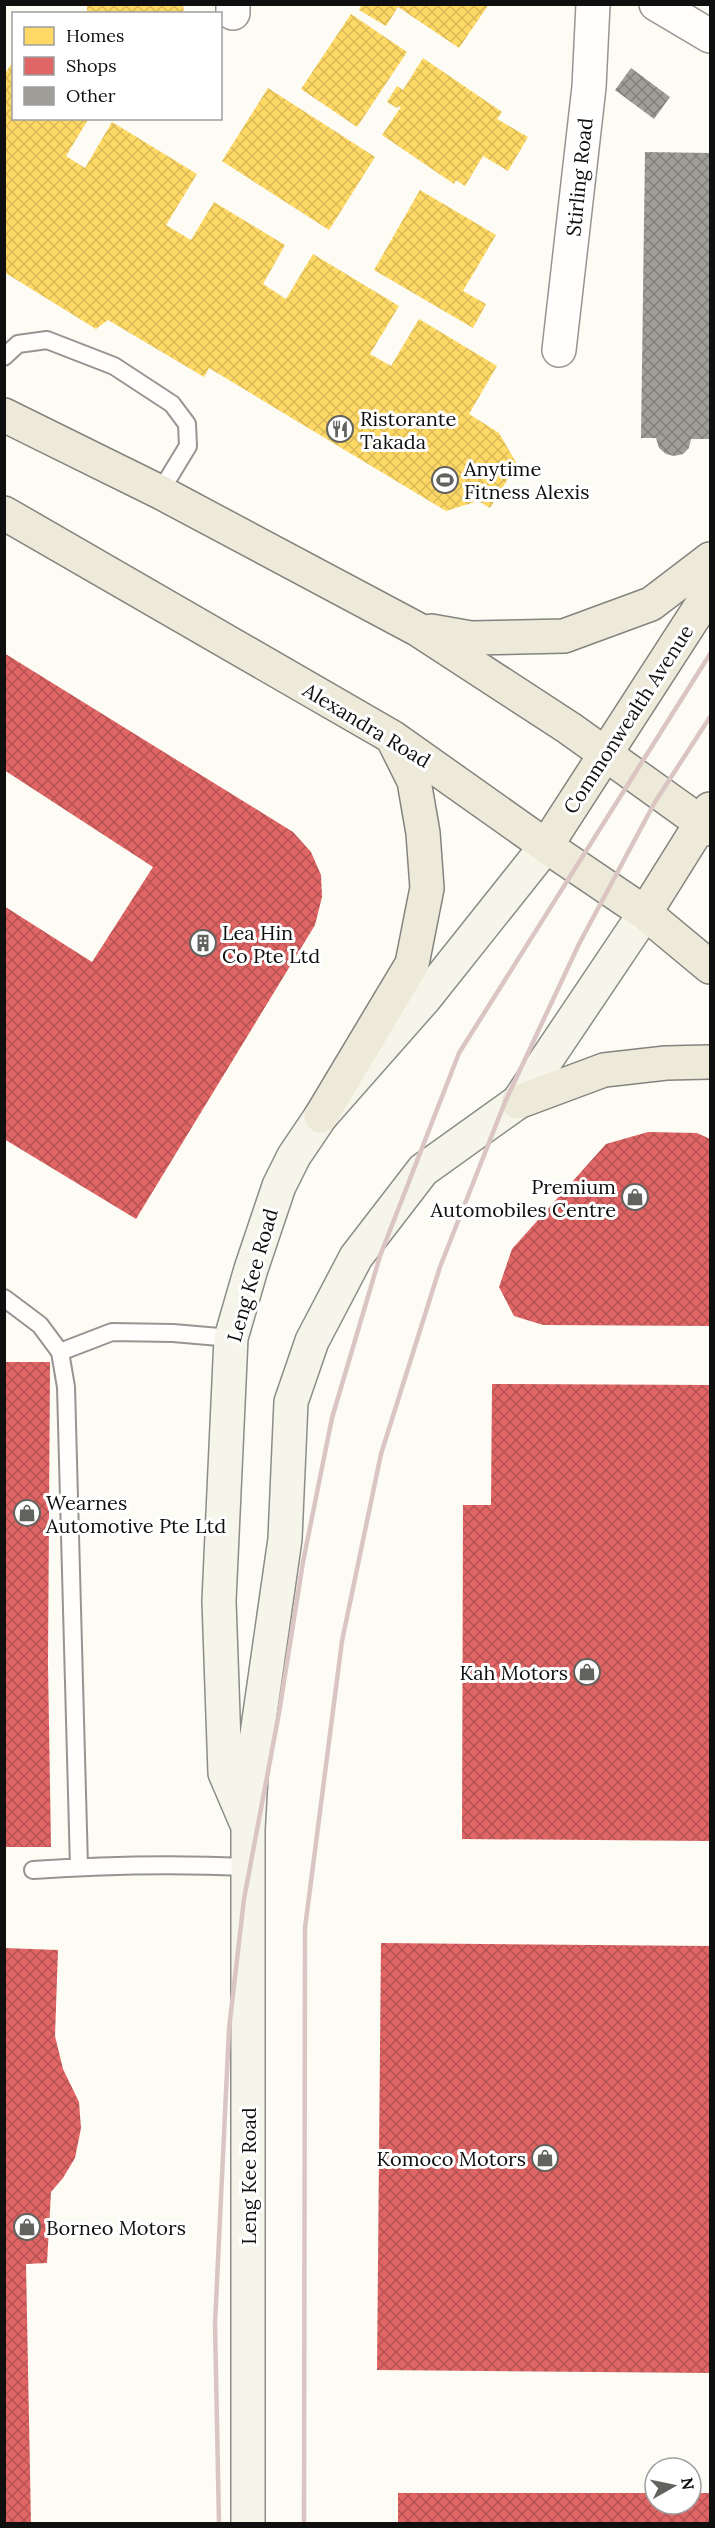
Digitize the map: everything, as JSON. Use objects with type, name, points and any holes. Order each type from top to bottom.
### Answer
[{"type":"main road","points":[[4,415],[160,492],[417,629],[708,820],[645,913]]},
{"type":"main road","name":"Alexandra Road","points":[[4,513],[392,737],[645,913],[711,967]]},
{"type":"main road","points":[[417,629],[471,638],[564,636],[651,604],[711,559]]},
{"type":"main road","name":"Commonwealth Avenue","points":[[546,846],[711,592]]},
{"type":"main road","points":[[321,1116],[412,964],[427,888],[423,833],[414,781],[392,737]]},
{"type":"main road","points":[[518,1102],[604,1070],[666,1062],[711,1062]]},
{"type":"street","name":"Stirling Road","points":[[560,350],[589,87],[593,4]]},
{"type":"street","points":[[656,4],[711,36]]},
{"type":"street","name":"Leng Kee Road","points":[[248,1828],[225,1773],[219,1601],[231,1338],[251,1269],[279,1186],[294,1156],[321,1116],[425,998],[546,846]]},
{"type":"street","name":"Leng Kee Road","points":[[248,2523],[248,1828],[251,1776],[285,1539],[291,1402],[312,1341],[356,1257],[423,1170],[518,1102],[645,913]]},
{"type":"lane","points":[[4,357],[18,344],[47,340],[114,366],[172,404],[187,424],[188,446],[160,492]]},
{"type":"lane","points":[[4,1298],[40,1325],[60,1352],[66,1387],[79,1867]]},
{"type":"lane","points":[[60,1352],[112,1332],[173,1333],[231,1338]]},
{"type":"lane","points":[[33,1870],[197,1865],[248,1867]]},
{"type":"building: Homes","points":[[87,4],[183,4],[184,12],[87,12]]},
{"type":"building: Homes","points":[[362,4],[489,4],[459,48],[398,7],[386,26],[359,10]]},
{"type":"building: Homes","points":[[351,14],[407,52],[357,127],[301,89]]},
{"type":"building: Homes","points":[[423,58],[502,112],[497,119],[528,137],[508,171],[483,156],[465,186],[456,180],[454,184],[382,135],[401,107],[397,108],[387,102],[397,86],[403,90]]},
{"type":"building: Homes","points":[[12,63],[12,120],[88,120],[66,156],[85,168],[112,122],[197,174],[166,225],[191,240],[214,202],[285,245],[263,284],[286,299],[313,254],[399,306],[370,354],[391,366],[419,319],[497,366],[469,414],[499,433],[517,464],[490,508],[478,501],[446,511],[209,368],[204,377],[108,320],[96,329],[4,272],[4,75]]},
{"type":"building: Homes","points":[[268,88],[375,157],[329,230],[222,161]]},
{"type":"building: Homes","points":[[420,190],[496,235],[463,291],[486,304],[473,328],[374,270]]},
{"type":"building: Shops","name":"Lea Hin Co Pte Ltd","points":[[4,653],[293,832],[311,852],[321,875],[322,897],[315,925],[136,1219],[4,1139],[4,906],[92,962],[153,867],[4,770]]},
{"type":"building: Shops","name":"Premium Automobiles Centre","points":[[648,1132],[697,1133],[710,1139],[710,1326],[543,1325],[514,1316],[499,1287],[512,1249],[606,1144]]},
{"type":"building: Shops","name":"Wearnes Automotive Pte Ltd","points":[[4,1362],[50,1362],[48,1664],[51,1847],[4,1847]]},
{"type":"building: Shops","name":"Kah Motors","points":[[492,1384],[710,1385],[710,1841],[462,1839],[463,1505],[491,1505]]},
{"type":"building: Shops","name":"Komoco Motors","points":[[381,1943],[710,1946],[710,2373],[377,2370]]},
{"type":"building: Shops","name":"Borneo Motors","points":[[4,1948],[58,1950],[55,2036],[63,2069],[79,2102],[81,2128],[75,2158],[51,2192],[47,2263],[26,2264],[31,2524],[4,2524]]},
{"type":"building: Shops","points":[[398,2493],[643,2493],[643,2516],[703,2516],[703,2493],[710,2493],[710,2524],[398,2524]]},
{"type":"building: Other","points":[[631,68],[670,97],[654,119],[615,90]]},
{"type":"building: Other","points":[[645,152],[710,153],[710,439],[691,439],[689,448],[683,454],[674,456],[666,454],[659,448],[656,438],[641,438]]},
{"type":"railway","points":[[219,2524],[215,2324],[229,2029],[244,1899],[279,1713],[303,1562],[332,1418],[380,1256],[459,1053],[710,654]]},
{"type":"railway","points":[[304,2524],[305,1928],[342,1641],[381,1454],[440,1267],[505,1102],[579,944],[655,802],[710,717]]},
{"type":"place","name":"Ristorante Takada","points":[[340,429]]},
{"type":"place","name":"Anytime Fitness Alexis","points":[[445,480]]},
{"type":"place","name":"Lea Hin Co Pte Ltd","points":[[203,943]]},
{"type":"place","name":"Premium Automobiles Centre","points":[[635,1197]]},
{"type":"place","name":"Wearnes Automotive Pte Ltd","points":[[27,1513]]},
{"type":"place","name":"Kah Motors","points":[[587,1672]]},
{"type":"place","name":"Komoco Motors","points":[[545,2158]]},
{"type":"place","name":"Borneo Motors","points":[[27,2227]]}]
